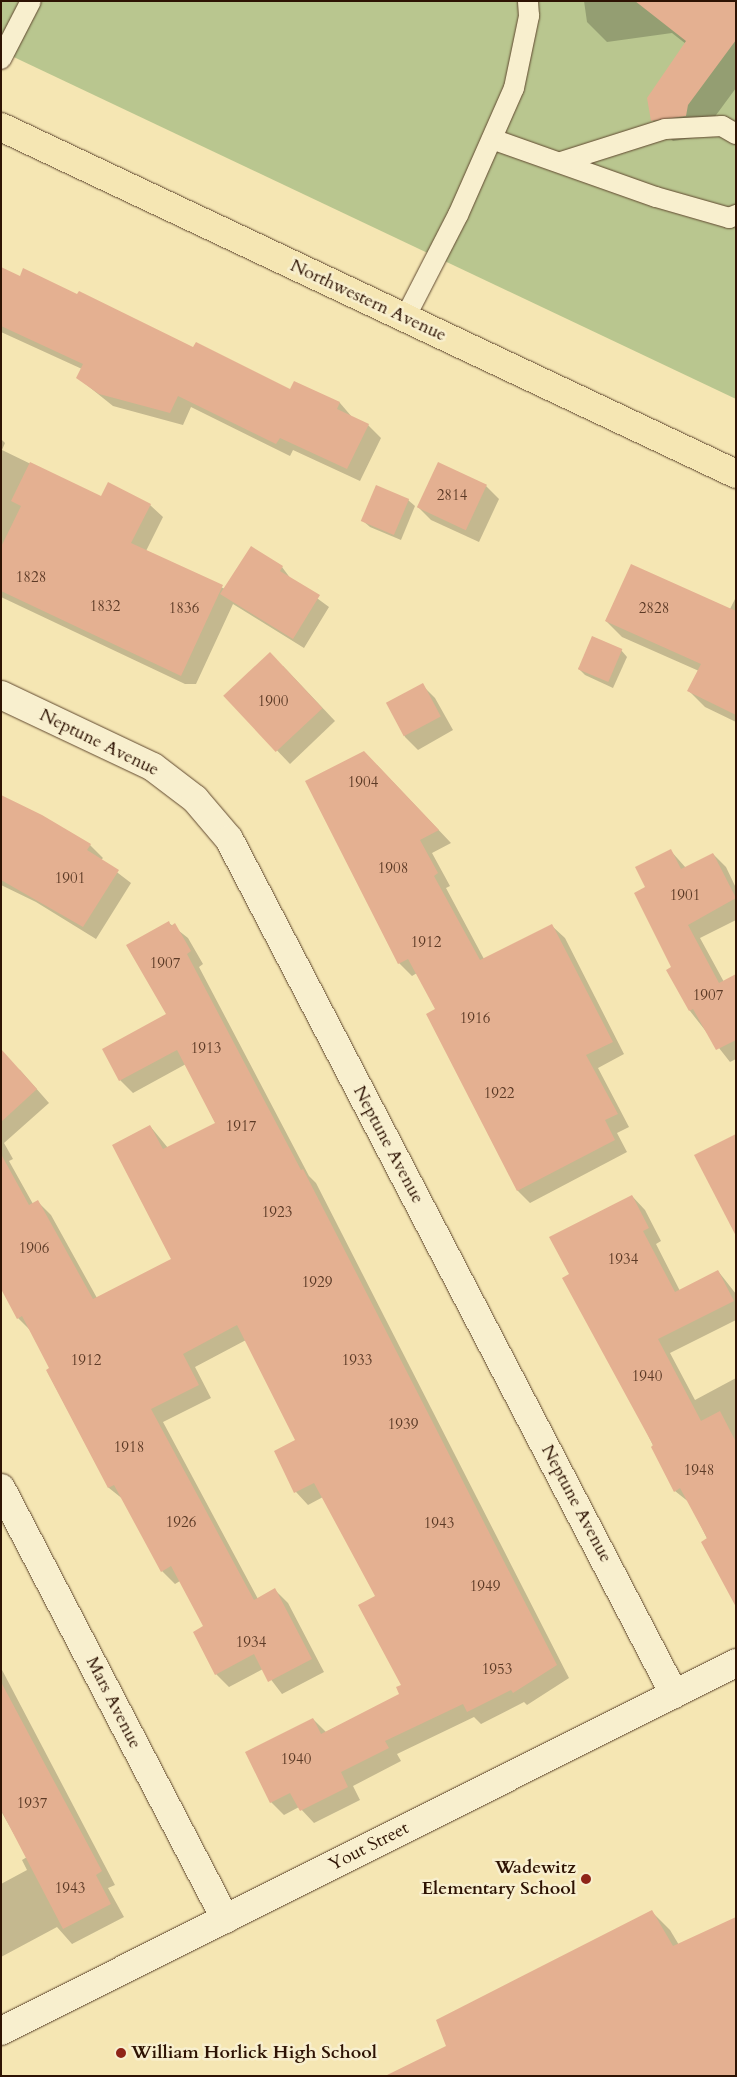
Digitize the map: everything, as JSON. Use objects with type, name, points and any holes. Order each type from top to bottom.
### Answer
[{"type":"main road","name":"Northwestern Avenue","points":[[1,127],[736,474]]},
{"type":"street","name":"Neptune Avenue","points":[[1,695],[153,767],[195,798],[229,839],[674,1694]]},
{"type":"street","name":"Mars Avenue","points":[[1,1488],[225,1919]]},
{"type":"street","name":"Yout Street","points":[[1,2032],[736,1663]]},
{"type":"lane","points":[[1,59],[31,1]]},
{"type":"lane","points":[[404,318],[458,215],[514,88],[529,16],[528,1]]},
{"type":"lane","points":[[561,162],[665,129],[722,126],[736,134]]},
{"type":"lane","points":[[492,139],[656,197],[729,218],[736,216]]},
{"type":"green space","points":[[1,1],[736,1],[736,399],[1,51]]},
{"type":"building","points":[[635,1],[736,1],[736,40],[688,105],[686,116],[651,121],[647,98],[686,41]]},
{"type":"building","points":[[1,267],[20,276],[23,268],[77,294],[79,291],[193,347],[196,342],[290,389],[294,381],[340,402],[337,409],[369,424],[347,469],[280,438],[276,444],[178,396],[170,413],[99,394],[76,378],[83,364],[1,326]]},
{"type":"building","points":[[30,462],[101,496],[108,482],[151,504],[131,543],[223,585],[181,676],[1,591],[1,547],[21,506],[11,501]]},
{"type":"building","points":[[438,462],[487,485],[466,530],[417,507]]},
{"type":"building","points":[[376,485],[409,499],[394,535],[361,521]]},
{"type":"building","points":[[251,546],[283,566],[280,571],[320,595],[293,639],[220,594]]},
{"type":"building","points":[[631,564],[736,611],[736,715],[687,691],[701,664],[605,621]]},
{"type":"building","points":[[592,636],[622,649],[608,682],[578,669]]},
{"type":"building","points":[[270,652],[323,708],[276,752],[223,696]]},
{"type":"building","points":[[423,683],[441,717],[404,736],[386,703]]},
{"type":"building","points":[[364,751],[439,830],[420,840],[438,873],[434,876],[480,960],[552,924],[613,1042],[586,1055],[618,1114],[605,1120],[615,1140],[517,1191],[426,1014],[435,1009],[408,959],[398,964],[305,781]]},
{"type":"building","points":[[1,795],[42,815],[91,844],[87,850],[119,870],[83,927],[1,880]]},
{"type":"building","points":[[671,849],[681,869],[713,853],[736,898],[688,925],[719,983],[736,974],[736,1040],[716,1050],[693,1009],[689,1011],[666,970],[671,967],[634,893],[645,887],[635,867]]},
{"type":"building","points":[[169,921],[171,926],[175,923],[191,951],[187,954],[301,1170],[303,1169],[557,1665],[513,1693],[511,1690],[467,1712],[463,1704],[385,1741],[389,1748],[341,1772],[348,1787],[300,1811],[290,1793],[270,1803],[245,1752],[313,1718],[321,1734],[399,1694],[396,1687],[401,1685],[358,1605],[375,1596],[314,1483],[294,1493],[274,1451],[295,1440],[237,1325],[183,1354],[199,1385],[151,1409],[254,1600],[275,1588],[312,1659],[268,1682],[254,1654],[215,1675],[193,1632],[203,1626],[171,1566],[161,1572],[114,1485],[108,1488],[46,1370],[49,1368],[22,1316],[17,1319],[1,1289],[1,1154],[29,1205],[38,1200],[93,1299],[171,1259],[112,1145],[150,1125],[163,1149],[215,1123],[177,1050],[119,1081],[102,1049],[166,1014],[126,945]]},
{"type":"building","points":[[1,1049],[37,1089],[1,1122]]},
{"type":"building","points":[[736,1134],[736,1236],[694,1155]]},
{"type":"building","points":[[632,1195],[649,1228],[643,1231],[675,1292],[718,1270],[734,1301],[658,1339],[701,1421],[720,1411],[736,1442],[736,1607],[701,1542],[707,1538],[680,1488],[674,1492],[651,1447],[653,1445],[562,1278],[569,1274],[549,1237]]},
{"type":"building","points":[[1,1682],[102,1871],[96,1875],[111,1904],[63,1929],[1,1810]]},
{"type":"building","points":[[652,1910],[673,1946],[736,1917],[736,2076],[385,2076],[446,2046],[436,2020]]},
{"type":"place","name":"Wadewitz Elementary School","points":[[586,1879]]},
{"type":"place","name":"William Horlick High School","points":[[121,2053]]}]
